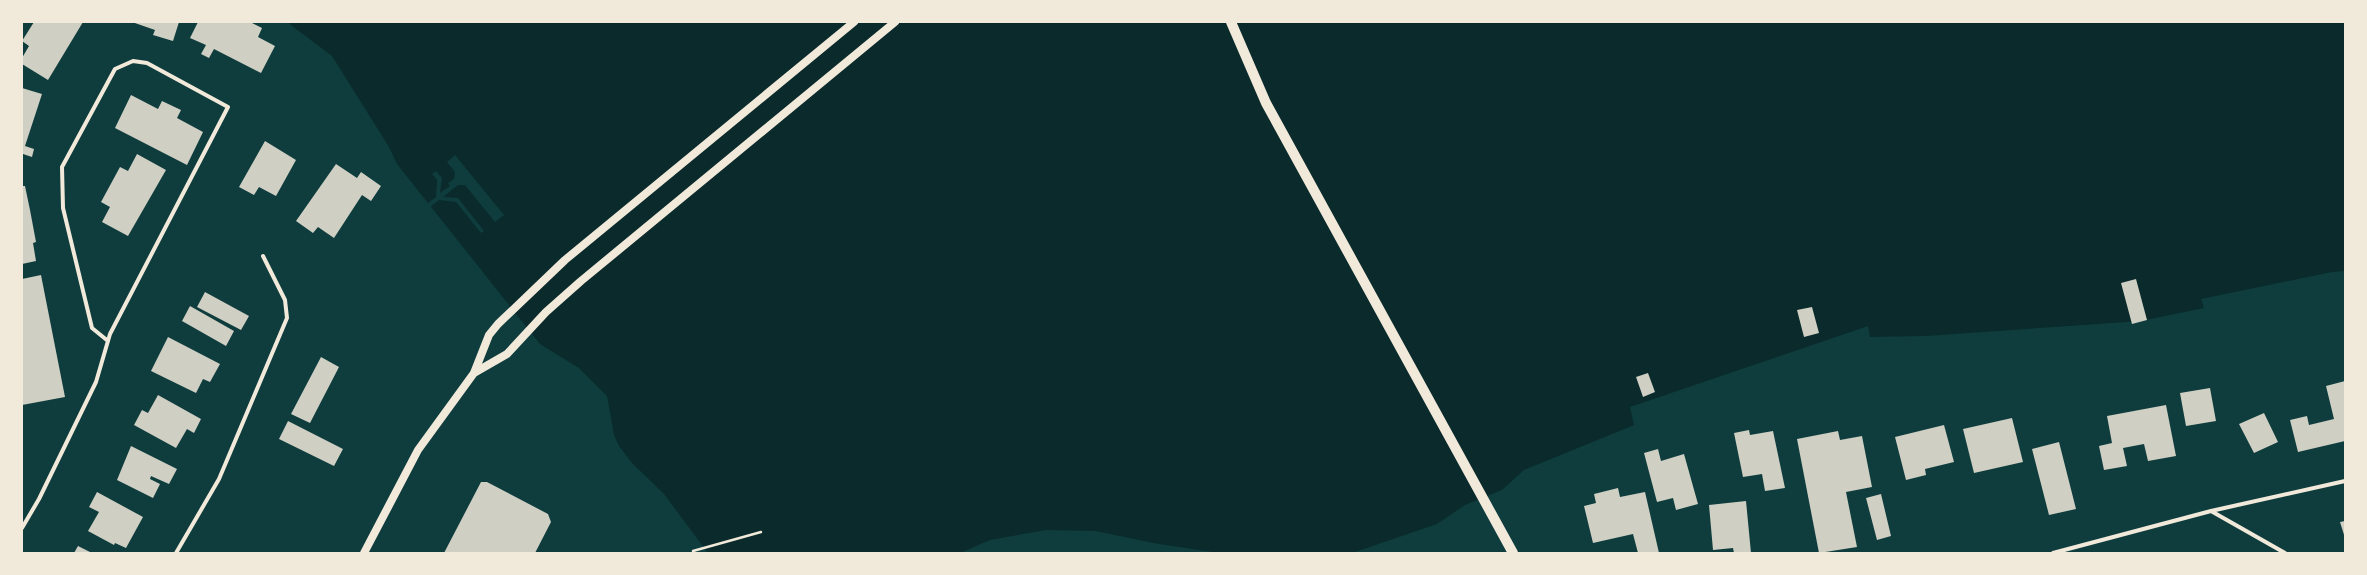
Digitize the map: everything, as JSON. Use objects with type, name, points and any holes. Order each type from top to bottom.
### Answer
[{"type":"main road","points":[[364,553],[418,450],[474,373],[489,335],[498,324],[571,254],[854,22]]},
{"type":"main road","points":[[474,373],[507,354],[546,312],[581,281],[895,22]]},
{"type":"main road","points":[[1232,22],[1266,103],[1513,553]]},
{"type":"street","points":[[22,528],[39,499],[96,382],[108,341],[228,107],[147,63],[132,61],[115,69],[62,167],[63,208],[92,328],[108,341]]},
{"type":"street","points":[[176,553],[219,479],[287,318],[285,300],[263,256]]},
{"type":"street","points":[[2053,553],[2211,511],[2345,481]]},
{"type":"street","points":[[2211,511],[2285,553]]},
{"type":"path","points":[[693,551],[761,532]]},
{"type":"water","points":[[287,22],[2345,22],[2345,271],[2332,272],[2201,299],[2204,308],[2141,321],[1926,336],[1870,337],[1868,326],[1630,407],[1634,425],[1524,470],[1502,490],[1465,505],[1437,524],[1352,553],[1219,553],[1153,543],[1096,531],[1046,530],[990,540],[960,553],[708,553],[664,494],[632,463],[619,446],[614,435],[607,396],[579,368],[540,344],[397,164],[389,147],[332,56]]},
{"type":"pier","points":[[455,155],[504,215],[495,222],[465,185],[458,185],[443,197],[458,198],[484,231],[481,233],[456,202],[439,200],[430,207],[427,204],[436,197],[437,180],[432,174],[436,171],[442,178],[440,193],[450,186],[448,183],[454,179],[455,172],[447,162]]},
{"type":"building","points":[[34,22],[83,22],[48,80],[22,64],[22,58],[29,46],[22,41]]},
{"type":"building","points":[[132,22],[179,22],[173,41],[153,35],[155,30]]},
{"type":"building","points":[[198,22],[250,22],[262,28],[258,37],[275,46],[261,73],[214,49],[209,58],[201,54],[206,45],[190,38]]},
{"type":"building","points":[[22,88],[42,94],[25,146],[34,149],[32,157],[23,154],[22,157]]},
{"type":"building","points":[[131,95],[158,109],[162,101],[181,110],[177,118],[203,132],[187,165],[115,128]]},
{"type":"building","points":[[265,141],[296,160],[276,196],[259,187],[254,195],[239,187]]},
{"type":"building","points":[[137,154],[166,170],[128,236],[102,222],[110,207],[101,202],[120,167],[128,171]]},
{"type":"building","points":[[336,164],[357,178],[361,172],[381,186],[371,201],[362,195],[334,238],[318,227],[313,233],[296,221]]},
{"type":"building","points":[[22,186],[25,186],[36,242],[33,243],[36,261],[22,264]]},
{"type":"building","points":[[41,275],[65,397],[22,405],[22,279]]},
{"type":"building","points":[[2136,279],[2147,320],[2132,324],[2121,283]]},
{"type":"building","points":[[205,292],[249,316],[241,330],[197,307]]},
{"type":"building","points":[[190,306],[234,331],[226,346],[182,321]]},
{"type":"building","points":[[1812,307],[1819,333],[1804,337],[1797,310]]},
{"type":"building","points":[[168,337],[220,364],[210,382],[203,379],[196,393],[151,371]]},
{"type":"building","points":[[321,357],[339,367],[310,423],[291,414]]},
{"type":"building","points":[[1648,373],[1655,392],[1643,397],[1636,377]]},
{"type":"building","points":[[2345,381],[2345,441],[2298,452],[2290,420],[2307,416],[2309,425],[2334,419],[2326,386]]},
{"type":"building","points":[[2210,388],[2216,421],[2186,426],[2180,393]]},
{"type":"building","points":[[158,395],[201,419],[194,433],[187,429],[176,448],[134,425],[142,410],[148,413]]},
{"type":"building","points":[[2166,405],[2176,456],[2148,461],[2144,444],[2123,448],[2127,466],[2104,470],[2099,446],[2112,443],[2107,416]]},
{"type":"building","points":[[2264,413],[2278,442],[2254,453],[2239,424]]},
{"type":"building","points":[[2012,418],[2023,462],[1974,473],[1963,429]]},
{"type":"building","points":[[288,421],[343,449],[334,466],[279,439]]},
{"type":"building","points":[[1944,425],[1954,462],[1925,469],[1926,475],[1906,480],[1895,437]]},
{"type":"building","points":[[1749,430],[1750,435],[1773,431],[1785,488],[1765,491],[1762,474],[1743,477],[1734,433]]},
{"type":"building","points":[[1838,431],[1840,440],[1862,436],[1872,487],[1846,492],[1857,547],[1819,553],[1797,439]]},
{"type":"building","points":[[2059,442],[2076,509],[2049,515],[2032,449]]},
{"type":"building","points":[[131,446],[177,469],[169,484],[151,476],[150,479],[160,484],[153,498],[117,480]]},
{"type":"building","points":[[1658,449],[1661,461],[1684,454],[1698,504],[1676,510],[1673,498],[1657,502],[1644,453]]},
{"type":"building","points":[[481,482],[487,482],[548,514],[551,522],[535,553],[444,553]]},
{"type":"building","points":[[1618,488],[1620,497],[1645,492],[1659,553],[1638,553],[1633,534],[1593,543],[1584,506],[1596,503],[1594,494]]},
{"type":"building","points":[[97,492],[143,517],[126,548],[115,543],[114,545],[88,531],[99,512],[89,507]]},
{"type":"building","points":[[1881,494],[1891,536],[1877,540],[1866,498]]},
{"type":"building","points":[[1746,501],[1751,553],[1734,553],[1733,548],[1713,550],[1709,505]]},
{"type":"building","points":[[2345,521],[2345,538],[2340,522]]},
{"type":"building","points":[[78,546],[92,553],[74,553]]}]
